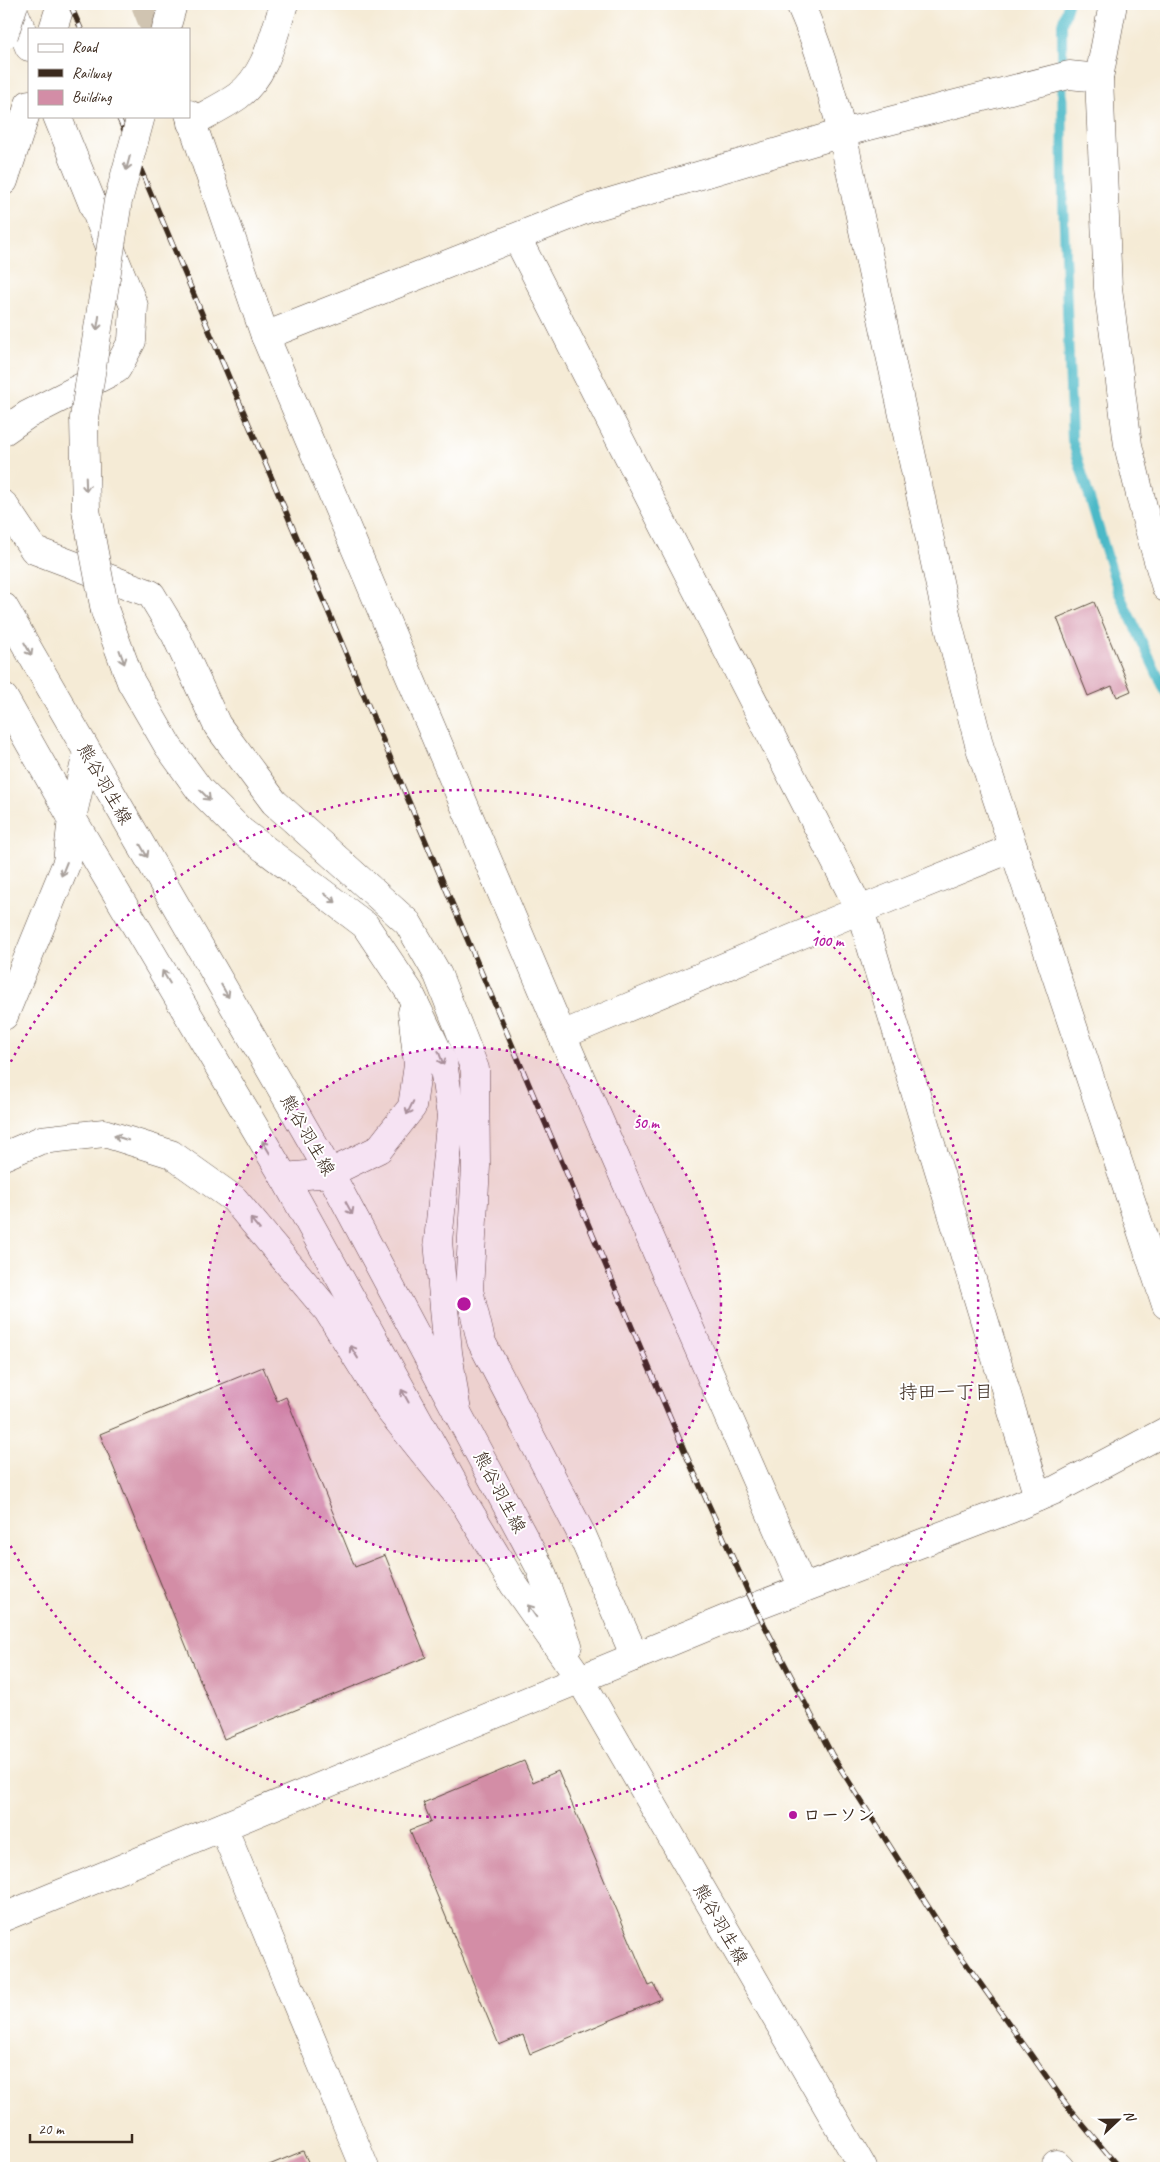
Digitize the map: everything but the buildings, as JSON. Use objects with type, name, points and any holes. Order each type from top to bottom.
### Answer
[{"type":"main road","points":[[4,34],[12,4]]},
{"type":"main road","points":[[12,4],[28,44]]},
{"type":"main road","points":[[53,28],[61,4]]},
{"type":"main road","points":[[166,28],[173,4]]},
{"type":"main road","points":[[284,4],[263,68],[252,83],[238,96],[190,119],[265,336],[562,1035],[803,1588]]},
{"type":"main road","points":[[800,4],[816,41],[829,79],[948,623],[980,748],[1166,1305]]},
{"type":"main road","points":[[1113,4],[1100,78],[1108,288],[1128,445],[1146,519],[1166,588]]},
{"type":"main road","points":[[265,336],[587,209],[842,133],[1069,75],[1100,78]]},
{"type":"main road","points":[[4,181],[28,107]]},
{"type":"main road","points":[[4,430],[27,415],[117,369],[132,341],[134,306],[58,118]]},
{"type":"main road","points":[[139,118],[118,201],[84,418],[86,510],[105,611],[131,682],[168,746],[199,789],[241,831],[365,925],[409,991],[443,1062],[451,1116],[438,1241],[448,1352],[457,1412]]},
{"type":"main road","points":[[517,238],[860,910],[1038,1497]]},
{"type":"main road","points":[[4,505],[34,550],[150,594],[175,634],[216,725],[274,802],[408,923],[438,975],[475,1069],[476,1166],[469,1290],[481,1341],[583,1536],[635,1657]]},
{"type":"main road","name":"熊谷羽生線","points":[[4,607],[330,1172],[540,1568],[580,1679]]},
{"type":"main road","name":"熊谷羽生線","points":[[4,698],[72,818],[284,1177],[465,1504],[514,1585],[580,1679],[862,2168]]},
{"type":"main road","points":[[4,1016],[67,862],[72,818],[87,753]]},
{"type":"main road","points":[[562,1035],[1013,848]]},
{"type":"main road","points":[[284,1177],[330,1172],[379,1149],[412,1107],[418,1065],[409,991]]},
{"type":"main road","points":[[4,1156],[41,1140],[104,1133],[172,1154],[234,1198],[328,1311],[390,1411],[465,1504]]},
{"type":"main road","points":[[4,1917],[803,1588],[1038,1497],[1166,1432]]},
{"type":"main road","points":[[223,1826],[365,2168]]},
{"type":"waterway","points":[[1068,4],[1062,24],[1063,201],[1072,440],[1118,591],[1166,693]]},
{"type":"tunnel","points":[[145,4],[155,28]]},
{"type":"railway","points":[[70,4],[81,28]]},
{"type":"railway","points":[[119,118],[687,1457],[755,1607],[832,1755],[948,1938],[1068,2107],[1119,2168]]},
{"type":"place","name":"ローソン","points":[[793,1815]]},
{"type":"district","name":"持田一丁目","points":[[946,1391]]}]
